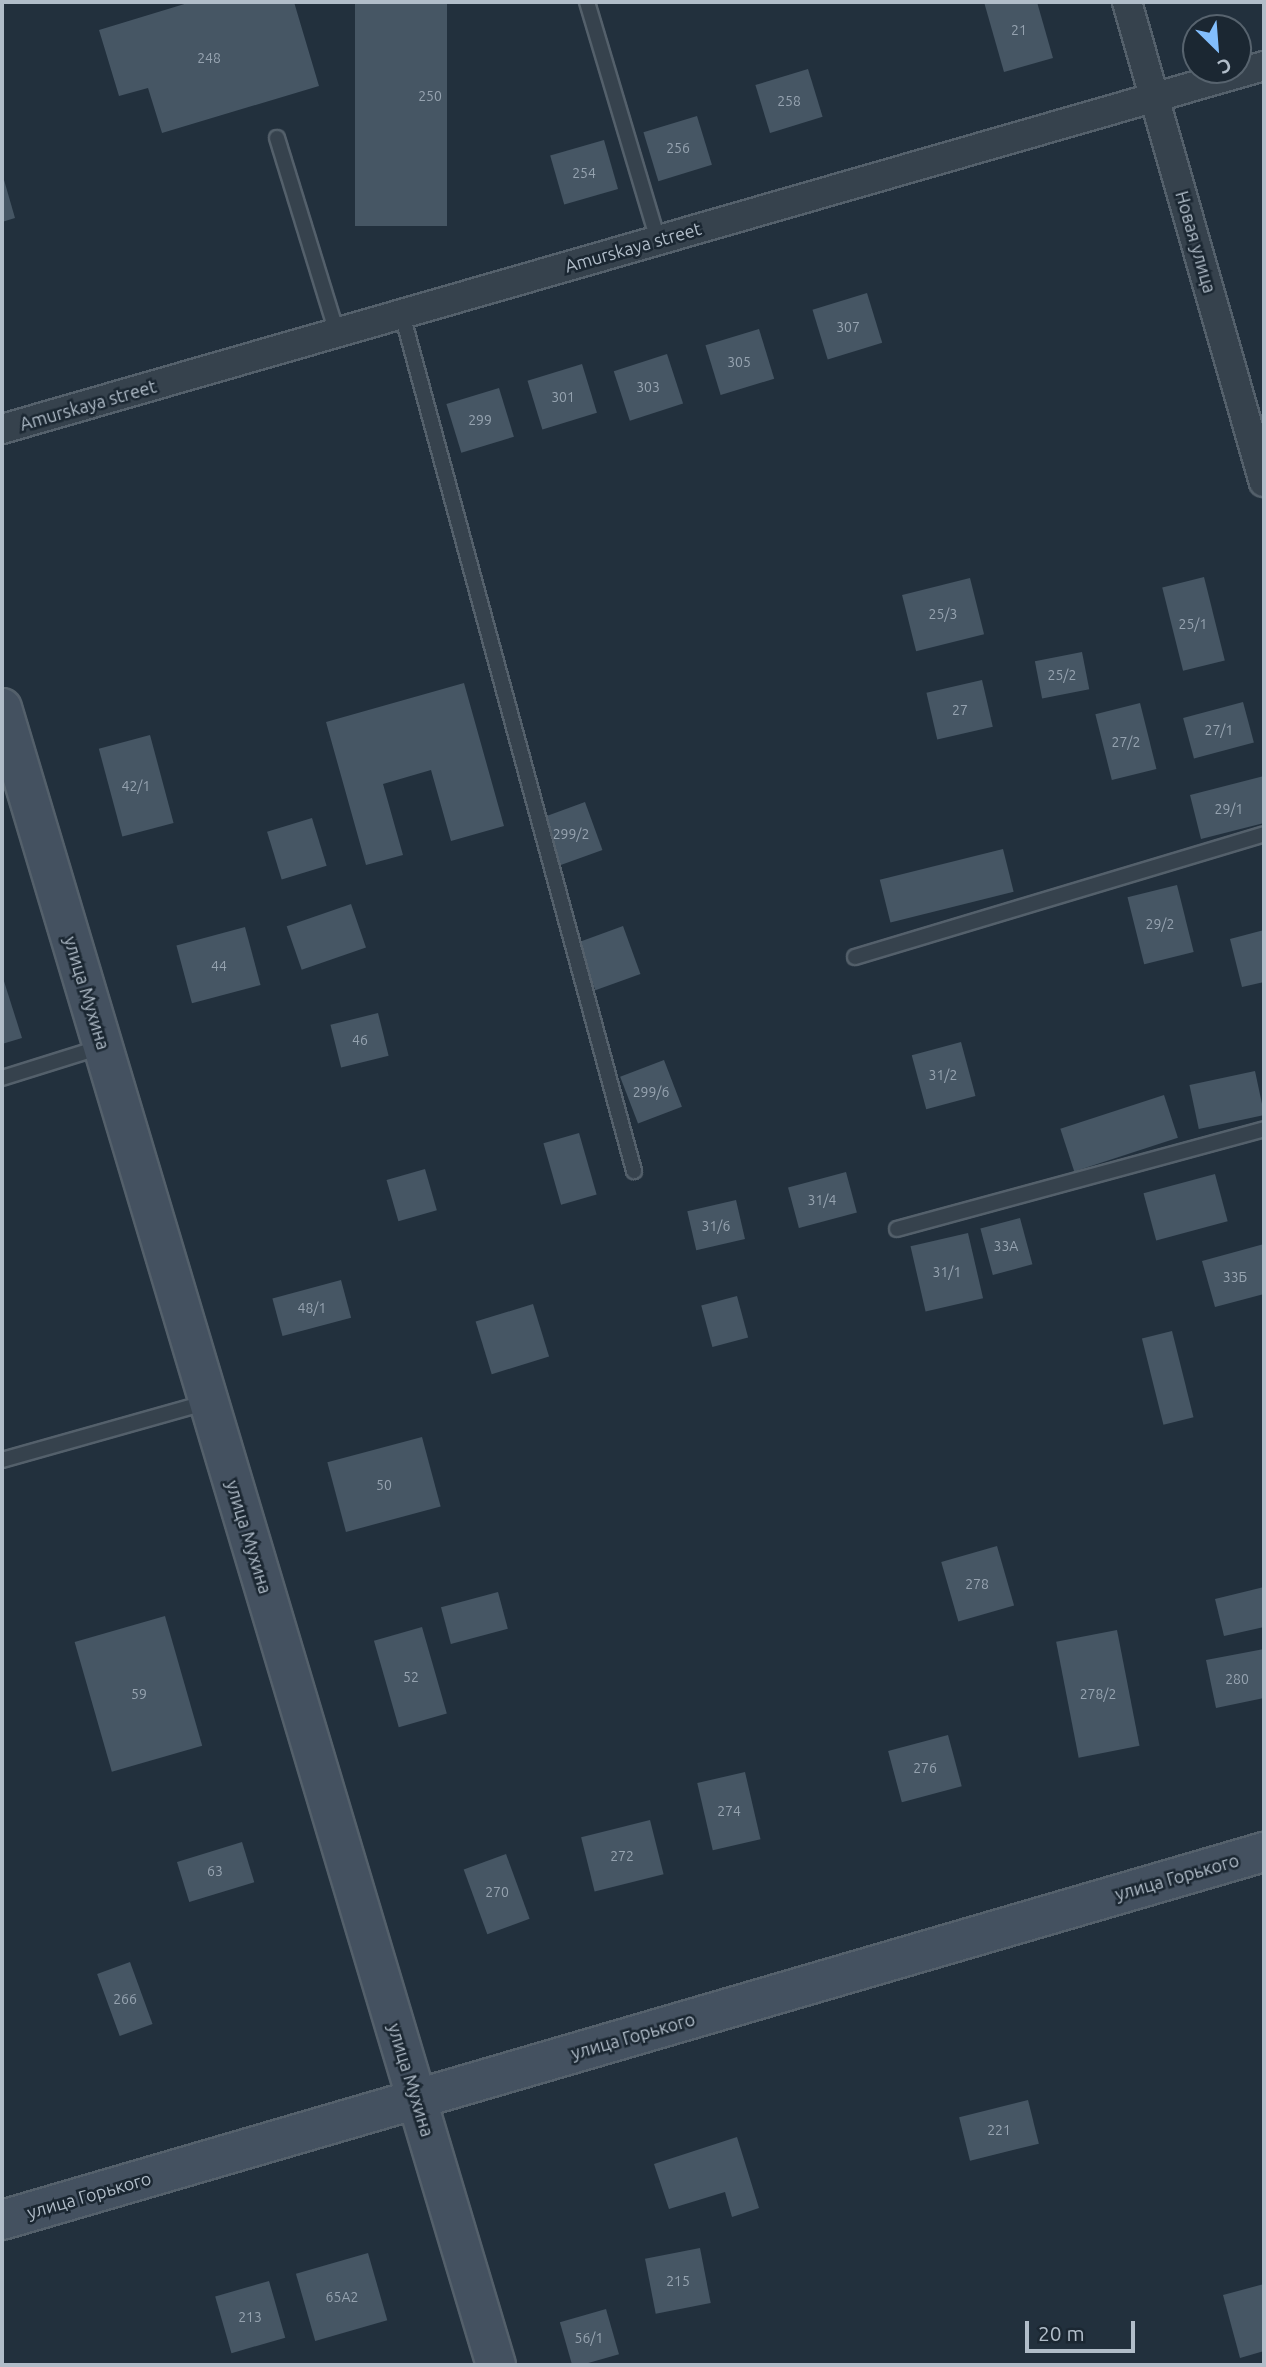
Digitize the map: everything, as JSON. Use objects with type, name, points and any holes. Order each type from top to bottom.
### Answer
[{"type":"main road","name":"улица Мухина","points":[[2,708],[496,2365]]},
{"type":"main road","name":"улица Горького","points":[[2,2220],[1264,1852]]},
{"type":"street","name":"Новая улица","points":[[1127,2],[1264,482]]},
{"type":"street","name":"Amurskaya street","points":[[2,429],[1264,66]]},
{"type":"lane","points":[[587,2],[658,240]]},
{"type":"lane","points":[[277,138],[337,333]]},
{"type":"lane","points":[[402,314],[634,1171]]},
{"type":"lane","points":[[855,957],[1264,834]]},
{"type":"lane","points":[[2,1078],[103,1046]]},
{"type":"lane","points":[[897,1229],[1264,1129]]},
{"type":"lane","points":[[2,1460],[209,1402]]},
{"type":"building","points":[[191,2],[294,2],[319,86],[162,133],[148,88],[119,96],[99,30]]},
{"type":"building","points":[[355,2],[447,2],[447,226],[355,226]]},
{"type":"building","points":[[984,2],[1037,2],[1053,58],[1004,72]]},
{"type":"building","points":[[808,69],[823,117],[770,133],[755,85]]},
{"type":"building","points":[[697,116],[712,165],[658,181],[643,132]]},
{"type":"building","points":[[604,140],[618,189],[564,204],[550,155]]},
{"type":"building","points":[[2,173],[15,218],[2,222]]},
{"type":"building","points":[[867,293],[882,343],[828,359],[812,310]]},
{"type":"building","points":[[759,329],[774,379],[721,395],[705,345]]},
{"type":"building","points":[[667,354],[683,403],[630,421],[614,371]]},
{"type":"building","points":[[582,364],[597,413],[542,429],[527,381]]},
{"type":"building","points":[[499,388],[514,437],[461,453],[446,404]]},
{"type":"building","points":[[1204,577],[1225,660],[1183,671],[1162,587]]},
{"type":"building","points":[[970,578],[984,634],[916,651],[902,595]]},
{"type":"building","points":[[1082,652],[1089,689],[1042,698],[1035,661]]},
{"type":"building","points":[[982,680],[993,727],[937,740],[926,693]]},
{"type":"building","points":[[464,683],[504,826],[451,841],[431,770],[383,784],[403,855],[366,865],[326,722]]},
{"type":"building","points":[[1243,702],[1254,743],[1194,759],[1183,718]]},
{"type":"building","points":[[1140,703],[1156,769],[1112,780],[1095,714]]},
{"type":"building","points":[[150,735],[174,823],[122,837],[99,749]]},
{"type":"building","points":[[1264,776],[1264,823],[1201,839],[1190,795]]},
{"type":"building","points":[[585,802],[602,850],[557,866],[540,818]]},
{"type":"building","points":[[312,818],[327,866],[282,880],[267,832]]},
{"type":"building","points":[[1003,849],[1014,892],[890,922],[880,880]]},
{"type":"building","points":[[1177,885],[1194,952],[1144,964],[1128,897]]},
{"type":"building","points":[[351,904],[366,947],[302,970],[287,926]]},
{"type":"building","points":[[623,926],[640,974],[595,990],[578,942]]},
{"type":"building","points":[[245,927],[261,985],[192,1003],[176,945]]},
{"type":"building","points":[[1264,930],[1264,982],[1242,987],[1230,939]]},
{"type":"building","points":[[2,975],[22,1038],[2,1044]]},
{"type":"building","points":[[378,1013],[389,1056],[341,1068],[330,1025]]},
{"type":"building","points":[[961,1042],[975,1096],[926,1109],[912,1055]]},
{"type":"building","points":[[664,1060],[682,1107],[638,1124],[620,1077]]},
{"type":"building","points":[[1255,1071],[1264,1115],[1199,1129],[1189,1085]]},
{"type":"building","points":[[1164,1095],[1178,1138],[1074,1171],[1060,1129]]},
{"type":"building","points":[[579,1133],[597,1195],[561,1205],[543,1143]]},
{"type":"building","points":[[425,1169],[437,1210],[398,1221],[387,1180]]},
{"type":"building","points":[[846,1172],[857,1213],[799,1228],[788,1188]]},
{"type":"building","points":[[1215,1174],[1228,1221],[1156,1240],[1144,1193]]},
{"type":"building","points":[[736,1200],[745,1239],[696,1250],[687,1211]]},
{"type":"building","points":[[1020,1218],[1032,1264],[993,1275],[980,1229]]},
{"type":"building","points":[[968,1233],[983,1298],[926,1312],[911,1246]]},
{"type":"building","points":[[1264,1244],[1264,1294],[1215,1307],[1202,1261]]},
{"type":"building","points":[[341,1280],[351,1318],[283,1336],[272,1298]]},
{"type":"building","points":[[737,1296],[748,1338],[712,1347],[701,1306]]},
{"type":"building","points":[[533,1304],[549,1357],[492,1374],[476,1322]]},
{"type":"building","points":[[1172,1331],[1194,1417],[1163,1425],[1142,1338]]},
{"type":"building","points":[[422,1437],[441,1507],[346,1532],[327,1462]]},
{"type":"building","points":[[997,1546],[1014,1606],[958,1622],[941,1562]]},
{"type":"building","points":[[1264,1587],[1264,1627],[1224,1636],[1215,1599]]},
{"type":"building","points":[[498,1592],[508,1629],[451,1644],[441,1607]]},
{"type":"building","points":[[165,1616],[202,1746],[112,1772],[75,1642]]},
{"type":"building","points":[[422,1627],[447,1714],[399,1727],[374,1641]]},
{"type":"building","points":[[1117,1630],[1140,1746],[1079,1758],[1056,1642]]},
{"type":"building","points":[[1264,1649],[1264,1698],[1216,1708],[1206,1660]]},
{"type":"building","points":[[948,1735],[962,1786],[902,1802],[888,1751]]},
{"type":"building","points":[[745,1772],[761,1839],[713,1850],[697,1783]]},
{"type":"building","points":[[650,1820],[664,1874],[595,1892],[581,1837]]},
{"type":"building","points":[[242,1842],[254,1882],[189,1902],[177,1862]]},
{"type":"building","points":[[506,1854],[530,1919],[487,1934],[464,1869]]},
{"type":"building","points":[[130,1962],[153,2024],[120,2036],[97,1974]]},
{"type":"building","points":[[1028,2100],[1039,2144],[970,2161],[959,2117]]},
{"type":"building","points":[[737,2137],[759,2208],[732,2217],[725,2192],[669,2209],[654,2164]]},
{"type":"building","points":[[700,2248],[711,2303],[656,2314],[645,2259]]},
{"type":"building","points":[[368,2253],[387,2320],[315,2341],[296,2274]]},
{"type":"building","points":[[269,2281],[285,2338],[231,2353],[215,2296]]},
{"type":"building","points":[[1264,2284],[1264,2351],[1240,2358],[1223,2295]]},
{"type":"building","points":[[606,2309],[619,2354],[572,2365],[560,2322]]}]
